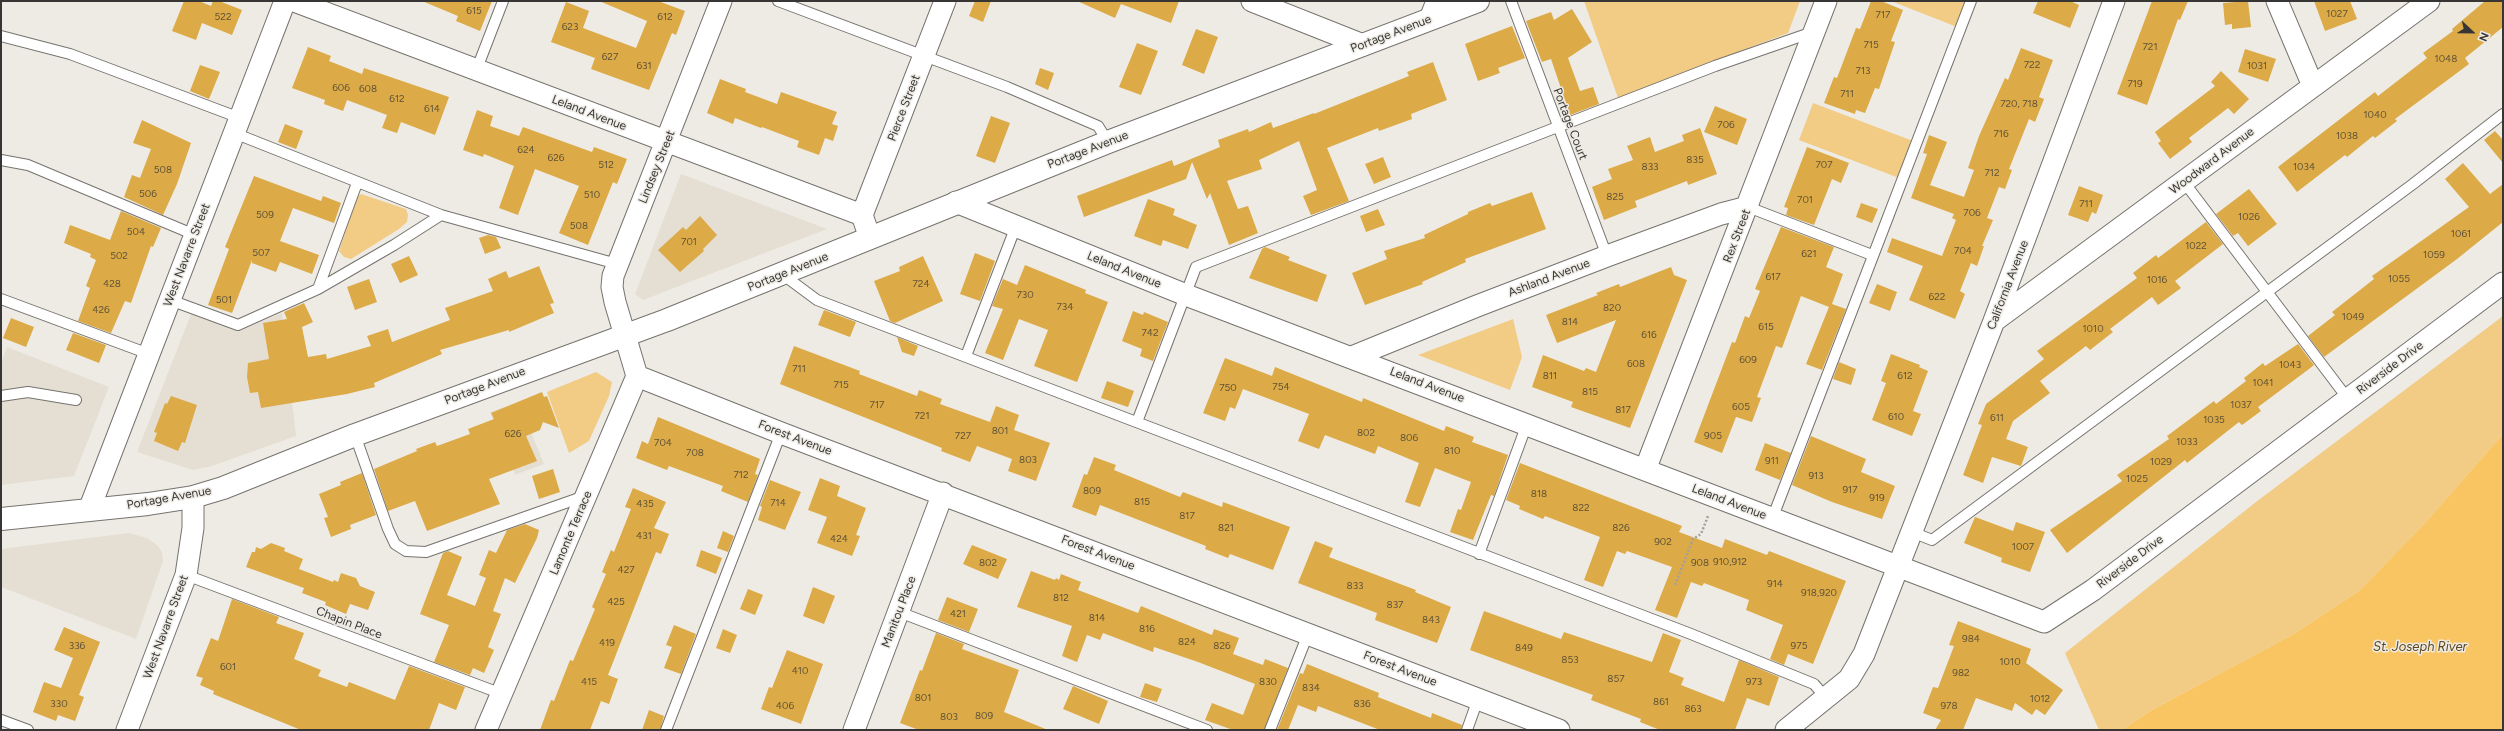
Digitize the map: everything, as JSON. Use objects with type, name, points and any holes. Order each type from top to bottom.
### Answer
[{"type":"main road","name":"Portage Avenue","points":[[1,519],[193,497],[223,488],[355,435],[782,274],[956,202],[1108,142],[1364,45],[1434,10],[1478,1]]},
{"type":"street","name":"West Navarre Street","points":[[89,510],[285,1]]},
{"type":"street","name":"Leland Avenue","points":[[294,1],[862,215]]},
{"type":"street","name":"Lindsey Street","points":[[624,334],[612,288],[617,264],[667,142],[721,1]]},
{"type":"street","name":"Pierce Street","points":[[862,215],[945,1]]},
{"type":"street","points":[[1252,1],[1364,45]]},
{"type":"street","name":"Rex Street","points":[[1645,470],[1748,207],[1826,1]]},
{"type":"street","name":"California Avenue","points":[[1898,567],[1994,321],[2114,1]]},
{"type":"street","points":[[2277,1],[2313,86]]},
{"type":"street","name":"Woodward Avenue","points":[[1994,321],[2426,2]]},
{"type":"street","name":"Leland Avenue","points":[[956,202],[1186,295],[1352,357],[1898,567]]},
{"type":"street","name":"Ashland Avenue","points":[[1352,357],[1477,306],[1607,256],[1721,214],[1748,207]]},
{"type":"street","points":[[862,215],[870,238]]},
{"type":"street","name":"Riverside Drive","points":[[1898,567],[2044,622],[2093,590],[2503,283]]},
{"type":"street","points":[[624,334],[637,376]]},
{"type":"street","name":"Forest Avenue","points":[[637,376],[781,433],[943,493],[1559,730]]},
{"type":"street","name":"Lamonte Terrace","points":[[486,730],[637,376]]},
{"type":"street","name":"Manitou Place","points":[[854,730],[943,493]]},
{"type":"street","name":"West Navarre Street","points":[[127,730],[186,575],[193,528],[193,497]]},
{"type":"street","points":[[1786,730],[1848,680],[1864,654],[1898,567]]},
{"type":"lane","points":[[476,70],[503,1]]},
{"type":"lane","points":[[778,1],[1007,87],[1098,126],[1108,142]]},
{"type":"lane","name":"Portage Court","points":[[1510,1],[1607,256]]},
{"type":"lane","points":[[1772,519],[1872,255],[1971,1]]},
{"type":"lane","points":[[1137,422],[1196,267],[1558,129],[1715,66],[1814,32]]},
{"type":"lane","points":[[1,36],[70,54],[237,125],[357,183],[441,215],[617,264]]},
{"type":"lane","points":[[1912,532],[1932,540],[2503,114]]},
{"type":"lane","points":[[1,160],[28,164],[194,235]]},
{"type":"lane","points":[[2184,182],[2348,399]]},
{"type":"lane","points":[[318,289],[357,183]]},
{"type":"lane","points":[[1748,207],[1872,255]]},
{"type":"lane","points":[[170,300],[238,325],[318,289],[394,245],[441,215]]},
{"type":"lane","points":[[966,356],[1016,226]]},
{"type":"lane","points":[[782,274],[817,300],[966,356],[1787,673],[1814,684],[1826,698]]},
{"type":"lane","points":[[1,299],[149,354]]},
{"type":"lane","points":[[1,396],[28,392],[76,400]]},
{"type":"lane","points":[[1479,554],[1527,424]]},
{"type":"lane","points":[[666,730],[781,433]]},
{"type":"lane","points":[[355,435],[388,529],[395,544],[406,552],[426,552],[587,495]]},
{"type":"lane","name":"Chapin Place","points":[[186,575],[502,694]]},
{"type":"lane","points":[[899,612],[1207,730]]},
{"type":"lane","points":[[1270,730],[1308,634]]},
{"type":"lane","points":[[1467,730],[1478,699]]},
{"type":"lane","points":[[1,720],[28,730]]},
{"type":"path","points":[[1675,585],[1693,539],[1701,534],[1708,516]]},
{"type":"shaded area","points":[[1584,1],[1800,1],[1788,33],[1618,98]]},
{"type":"shaded area","points":[[1891,1],[1967,1],[1957,27]]},
{"type":"shaded area","points":[[1813,103],[1913,141],[1899,178],[1799,140]]},
{"type":"shaded area","points":[[681,174],[827,229],[643,300],[635,294]]},
{"type":"shaded area","points":[[361,194],[406,209],[408,215],[407,222],[399,229],[351,259],[344,257],[339,251],[357,197]]},
{"type":"shaded area","points":[[282,313],[296,436],[212,466],[193,470],[137,452],[191,314],[240,331]]},
{"type":"shaded area","points":[[2503,316],[2503,434],[2425,523],[2359,591],[2294,634],[2152,710],[2122,730],[2099,730],[2065,653],[2256,502]]},
{"type":"shaded area","points":[[1513,319],[1522,357],[1510,390],[1418,355]]},
{"type":"shaded area","points":[[7,347],[109,387],[74,476],[1,485],[1,363]]},
{"type":"shaded area","points":[[596,372],[612,382],[609,396],[589,441],[569,453],[547,392]]},
{"type":"shaded area","points":[[519,402],[544,464],[515,475],[490,412]]},
{"type":"shaded area","points":[[129,533],[147,538],[157,545],[162,552],[163,561],[136,639],[1,587],[1,549]]},
{"type":"water","name":"St. Joseph River","points":[[2503,434],[2503,730],[2122,730],[2152,710],[2294,634],[2359,591],[2425,523]]},
{"type":"building","points":[[184,1],[199,1],[211,6],[213,1],[219,1],[242,10],[232,35],[202,23],[196,40],[172,31]]},
{"type":"building","points":[[422,1],[492,1],[480,31],[456,21],[458,16]]},
{"type":"building","points":[[599,1],[658,1],[685,11],[676,35],[672,33],[649,90],[591,69],[595,58],[551,42],[566,2],[589,11],[583,28],[636,48],[647,21]]},
{"type":"building","points":[[975,1],[991,1],[983,22],[969,16]]},
{"type":"building","points":[[1077,1],[1179,1],[1171,23],[1121,4],[1115,18]]},
{"type":"building","points":[[1871,1],[1881,1],[1903,10],[1891,41],[1895,42],[1879,89],[1875,88],[1865,113],[1856,110],[1855,114],[1824,103],[1834,77],[1837,78],[1856,28],[1860,29]]},
{"type":"building","points":[[2038,1],[2070,1],[2079,5],[2070,28],[2033,13]]},
{"type":"building","points":[[2152,1],[2188,1],[2180,20],[2178,19],[2147,105],[2117,94]]},
{"type":"building","points":[[2248,1],[2251,27],[2232,29],[2232,24],[2225,25],[2223,3]]},
{"type":"building","points":[[2314,1],[2350,1],[2357,19],[2325,31]]},
{"type":"building","points":[[2485,1],[2503,1],[2503,27],[2465,58],[2469,64],[2395,119],[2397,121],[2375,138],[2373,136],[2347,157],[2345,155],[2297,192],[2278,167],[2375,92],[2378,96],[2427,58],[2423,53],[2453,31],[2452,29]]},
{"type":"building","points":[[1572,9],[1592,42],[1568,58],[1580,91],[1593,87],[1599,104],[1570,115],[1551,59],[1542,62],[1526,21],[1551,12],[1554,20]]},
{"type":"building","points":[[1512,26],[1525,58],[1498,68],[1500,73],[1478,81],[1465,44]]},
{"type":"building","points":[[1196,29],[1218,37],[1204,74],[1182,65]]},
{"type":"building","points":[[1137,43],[1158,51],[1141,95],[1119,87]]},
{"type":"building","points":[[308,47],[331,56],[329,61],[362,74],[364,68],[449,97],[435,135],[401,122],[397,133],[382,128],[387,115],[347,100],[343,111],[324,104],[325,100],[292,88]]},
{"type":"building","points":[[2021,48],[2053,60],[2039,97],[2044,99],[2035,122],[2029,119],[2009,169],[2012,170],[2005,189],[1999,187],[1987,218],[1993,220],[1982,246],[1984,246],[1977,266],[1971,263],[1960,291],[1965,294],[1955,319],[1909,300],[1923,266],[1887,252],[1892,238],[1942,256],[1956,220],[1952,218],[1954,214],[1911,198],[1927,154],[1923,153],[1929,135],[1947,142],[1930,185],[1964,197],[1974,170],[1968,168],[1979,136],[2005,78],[2008,80]]},
{"type":"building","points":[[2245,49],[2276,59],[2268,82],[2238,72]]},
{"type":"building","points":[[1433,62],[1447,100],[1411,114],[1412,119],[1379,131],[1378,128],[1327,148],[1349,201],[1311,215],[1303,196],[1317,190],[1299,141],[1259,160],[1262,169],[1227,181],[1238,209],[1248,206],[1258,233],[1229,245],[1210,193],[1207,199],[1192,162],[1186,179],[1084,217],[1077,196],[1172,160],[1174,166],[1220,147],[1218,140],[1248,129],[1249,132],[1271,122],[1273,128],[1314,114],[1409,76],[1407,72]]},
{"type":"building","points":[[200,65],[220,72],[209,99],[190,91]]},
{"type":"building","points":[[1040,68],[1054,73],[1048,90],[1035,84]]},
{"type":"building","points":[[2221,71],[2249,99],[2234,114],[2228,108],[2189,138],[2192,142],[2170,159],[2158,143],[2161,141],[2155,132],[2215,86],[2211,82]]},
{"type":"building","points":[[720,79],[746,89],[745,92],[777,104],[781,92],[837,112],[832,124],[838,126],[833,141],[825,138],[819,155],[797,147],[799,141],[762,127],[761,128],[735,118],[733,124],[707,113]]},
{"type":"building","points":[[1715,106],[1747,119],[1737,145],[1704,132]]},
{"type":"building","points":[[477,110],[493,116],[490,126],[519,136],[523,127],[592,152],[594,147],[627,159],[617,184],[613,182],[588,245],[559,233],[579,186],[535,169],[518,215],[499,208],[514,166],[484,154],[483,157],[463,150]]},
{"type":"building","points":[[991,116],[1010,123],[995,163],[976,156]]},
{"type":"building","points":[[142,120],[191,143],[177,184],[163,215],[124,197],[132,175],[140,178],[151,149],[133,143]]},
{"type":"building","points":[[285,124],[303,131],[296,149],[278,142]]},
{"type":"building","points":[[1700,128],[1717,174],[1688,185],[1687,181],[1635,201],[1637,207],[1604,220],[1592,187],[1612,179],[1608,169],[1633,160],[1627,146],[1650,137],[1655,152],[1684,141],[1682,135]]},
{"type":"building","points":[[2495,131],[2503,140],[2503,163],[2484,140]]},
{"type":"building","points":[[1807,147],[1849,163],[1841,183],[1832,179],[1814,225],[1786,215],[1788,208],[1784,207]]},
{"type":"building","points":[[1383,157],[1391,177],[1374,184],[1365,164]]},
{"type":"building","points":[[2463,163],[2490,194],[2503,184],[2503,222],[2457,259],[2324,357],[2308,336],[2335,315],[2332,312],[2374,279],[2372,276],[2469,207],[2445,179]]},
{"type":"building","points":[[254,176],[321,201],[323,196],[341,203],[334,223],[293,208],[280,241],[319,255],[312,274],[280,262],[276,272],[252,263],[252,260],[232,313],[208,305],[229,249],[225,247]]},
{"type":"building","points":[[2079,186],[2103,195],[2096,214],[2092,212],[2088,222],[2068,215]]},
{"type":"building","points":[[2249,189],[2277,224],[2248,246],[2238,233],[2233,236],[2216,214]]},
{"type":"building","points":[[1532,192],[1546,229],[1465,259],[1466,262],[1422,282],[1423,284],[1365,305],[1352,273],[1387,259],[1384,251],[1425,238],[1424,235],[1468,214],[1468,212],[1490,203],[1492,206]]},
{"type":"building","points":[[1148,199],[1175,209],[1173,215],[1197,225],[1188,249],[1163,240],[1161,246],[1134,236]]},
{"type":"building","points":[[1861,203],[1878,209],[1872,223],[1856,217]]},
{"type":"building","points":[[1378,209],[1385,225],[1366,232],[1360,216]]},
{"type":"building","points":[[121,211],[161,228],[153,247],[151,246],[131,303],[125,301],[111,333],[78,321],[90,288],[86,286],[96,260],[90,257],[91,254],[64,243],[70,225],[110,240]]},
{"type":"building","points":[[700,216],[717,235],[703,249],[704,251],[680,272],[658,250],[683,227],[686,230]]},
{"type":"building","points":[[2206,222],[2223,244],[2175,281],[2181,288],[2158,305],[2152,297],[2110,329],[2113,332],[2090,350],[2086,346],[2040,381],[2050,393],[2013,421],[2006,439],[2028,447],[2021,466],[1992,457],[1983,483],[1963,475],[1982,425],[1978,424],[1986,404],[2044,359],[2037,351],[2137,278],[2133,273],[2156,255],[2158,258]]},
{"type":"building","points":[[1781,227],[1834,247],[1826,267],[1843,274],[1832,304],[1846,309],[1822,370],[1806,364],[1829,307],[1801,296],[1782,348],[1776,346],[1757,397],[1761,398],[1752,422],[1736,417],[1722,453],[1694,442],[1732,342],[1735,343],[1745,316],[1749,318],[1760,291],[1755,289]]},
{"type":"building","points":[[488,235],[496,237],[501,248],[485,254],[479,238]]},
{"type":"building","points":[[1265,247],[1290,257],[1288,260],[1327,275],[1317,302],[1249,278],[1262,249]]},
{"type":"building","points":[[975,253],[995,261],[980,301],[960,294]]},
{"type":"building","points":[[409,256],[418,275],[400,283],[391,264]]},
{"type":"building","points":[[923,256],[943,301],[895,323],[890,321],[874,281],[900,271],[899,267]]},
{"type":"building","points":[[1025,265],[1086,290],[1085,293],[1108,302],[1077,382],[1034,366],[1048,330],[1019,319],[1003,360],[985,353],[1003,309],[992,306],[1003,279],[1017,285]]},
{"type":"building","points":[[539,266],[554,303],[550,304],[554,313],[509,332],[509,330],[440,350],[442,354],[374,383],[375,387],[347,394],[261,408],[258,392],[250,393],[247,377],[248,363],[269,359],[263,323],[287,319],[284,312],[304,303],[313,322],[302,327],[308,357],[326,354],[327,359],[371,346],[367,336],[388,329],[392,342],[450,320],[445,308],[493,291],[488,279],[506,271],[509,278]]},
{"type":"building","points":[[1671,267],[1674,275],[1687,280],[1630,428],[1571,407],[1573,402],[1532,387],[1543,355],[1584,371],[1586,368],[1596,372],[1616,320],[1557,343],[1546,315],[1598,295],[1596,293],[1619,284],[1620,287]]},
{"type":"building","points":[[369,279],[377,302],[355,310],[347,287]]},
{"type":"building","points":[[1877,284],[1897,292],[1890,311],[1869,303]]},
{"type":"building","points":[[824,310],[856,322],[850,337],[818,325]]},
{"type":"building","points":[[1133,311],[1143,315],[1144,312],[1168,322],[1153,361],[1140,356],[1142,349],[1122,341]]},
{"type":"building","points":[[11,318],[34,327],[26,347],[3,338]]},
{"type":"building","points":[[73,333],[106,345],[99,363],[66,350]]},
{"type":"building","points":[[897,337],[918,346],[914,356],[902,352]]},
{"type":"building","points":[[2298,344],[2314,365],[2258,407],[2261,411],[2242,425],[2239,422],[2187,463],[2185,460],[2067,553],[2050,530],[2122,481],[2117,475],[2169,439],[2167,436],[2214,401],[2216,404],[2246,381],[2244,378],[2263,363],[2265,366]]},
{"type":"building","points":[[794,346],[860,371],[859,374],[917,396],[919,390],[942,399],[940,404],[990,422],[996,406],[1019,415],[1014,430],[1050,443],[1036,481],[1008,471],[1012,459],[977,446],[970,462],[941,451],[942,448],[780,384]]},
{"type":"building","points":[[1891,354],[1920,365],[1919,367],[1928,371],[1913,411],[1921,414],[1912,436],[1872,420],[1886,383],[1881,381]]},
{"type":"building","points":[[1225,358],[1272,376],[1275,367],[1362,402],[1363,398],[1444,431],[1446,426],[1474,437],[1472,442],[1508,455],[1494,496],[1491,495],[1473,540],[1450,532],[1458,509],[1461,510],[1471,482],[1435,468],[1420,507],[1405,502],[1419,463],[1378,446],[1375,454],[1325,435],[1319,449],[1298,441],[1309,414],[1243,389],[1235,409],[1230,407],[1225,421],[1203,413]]},
{"type":"building","points":[[1839,362],[1856,369],[1851,385],[1833,379]]},
{"type":"building","points":[[1107,381],[1134,391],[1128,407],[1101,398]]},
{"type":"building","points":[[542,392],[544,397],[547,396],[559,428],[543,422],[540,430],[526,436],[537,461],[489,479],[500,504],[427,531],[415,501],[388,511],[374,469],[417,451],[416,449],[435,442],[437,446],[470,434],[468,429],[494,419],[491,413]]},
{"type":"building","points":[[171,396],[197,405],[185,443],[182,442],[178,451],[154,441],[157,433],[154,432],[165,403],[167,404]]},
{"type":"building","points":[[658,417],[760,459],[755,474],[758,475],[748,502],[721,491],[723,486],[669,466],[667,470],[636,458],[642,441],[648,444]]},
{"type":"building","points":[[1811,436],[1866,459],[1861,472],[1895,486],[1882,519],[1832,502],[1792,485]]},
{"type":"building","points":[[1765,443],[1791,453],[1780,480],[1755,470]]},
{"type":"building","points":[[1094,457],[1116,465],[1114,470],[1180,497],[1183,492],[1222,507],[1223,502],[1290,527],[1273,570],[1230,554],[1228,558],[1205,549],[1206,546],[1100,505],[1096,516],[1072,507],[1084,474],[1087,475]]},
{"type":"building","points":[[1520,463],[1682,526],[1679,532],[1722,548],[1725,539],[1767,555],[1769,551],[1846,581],[1813,664],[1788,654],[1784,665],[1770,659],[1783,625],[1746,610],[1749,600],[1704,583],[1702,586],[1691,582],[1677,618],[1655,610],[1672,567],[1627,551],[1625,554],[1617,551],[1603,587],[1584,580],[1600,537],[1545,516],[1543,519],[1519,509],[1520,506],[1506,500]]},
{"type":"building","points":[[553,469],[560,492],[539,499],[532,476]]},
{"type":"building","points":[[362,473],[376,515],[350,525],[351,529],[331,537],[324,518],[328,517],[319,494],[341,485],[340,482]]},
{"type":"building","points":[[820,478],[840,486],[837,496],[866,508],[856,535],[860,536],[852,556],[817,543],[827,517],[808,510]]},
{"type":"building","points":[[770,480],[801,492],[785,530],[758,520],[762,507],[760,506]]},
{"type":"building","points":[[633,488],[666,502],[654,528],[669,534],[661,554],[656,552],[608,675],[618,679],[609,704],[601,701],[590,730],[540,730],[551,700],[554,701],[570,660],[573,661],[595,609],[592,607],[606,574],[602,572],[611,550],[614,552],[631,509],[625,507]]},
{"type":"building","points":[[1975,517],[2013,531],[2016,522],[2045,532],[2030,572],[2001,562],[2002,558],[1964,543]]},
{"type":"building","points":[[525,524],[539,530],[537,538],[515,583],[505,578],[493,611],[501,614],[488,647],[494,650],[484,673],[473,668],[470,675],[434,662],[449,625],[420,614],[443,553],[448,551],[462,557],[447,595],[475,606],[486,578],[479,575],[489,550],[496,553],[507,530]]},
{"type":"building","points":[[723,531],[734,536],[728,552],[717,548]]},
{"type":"building","points":[[1315,541],[1333,548],[1329,557],[1416,590],[1415,592],[1451,607],[1437,643],[1375,620],[1377,613],[1298,583]]},
{"type":"building","points":[[271,543],[285,548],[284,551],[303,559],[299,569],[333,582],[334,580],[338,582],[341,573],[356,578],[360,586],[375,592],[368,610],[350,604],[346,614],[325,605],[326,602],[302,593],[304,588],[246,567],[252,552],[255,552],[256,547],[261,549]]},
{"type":"building","points":[[972,545],[1007,559],[998,579],[963,564]]},
{"type":"building","points":[[701,550],[722,558],[716,574],[696,566]]},
{"type":"building","points":[[1031,571],[1055,580],[1056,578],[1059,580],[1061,574],[1081,582],[1078,590],[1138,613],[1141,606],[1212,635],[1214,629],[1239,638],[1233,654],[1263,665],[1265,659],[1288,668],[1264,730],[1233,730],[1205,720],[1212,703],[1243,715],[1255,684],[1198,662],[1154,647],[1153,652],[1103,633],[1100,640],[1087,635],[1077,662],[1062,656],[1072,626],[1017,607]]},
{"type":"building","points":[[813,587],[835,596],[824,624],[803,616]]},
{"type":"building","points":[[748,589],[763,595],[755,615],[740,609]]},
{"type":"building","points":[[947,597],[978,609],[969,632],[938,620]]},
{"type":"building","points":[[232,599],[279,617],[276,623],[304,633],[294,659],[321,670],[318,676],[347,687],[349,682],[395,700],[409,666],[465,687],[456,710],[439,703],[429,730],[301,730],[213,694],[214,691],[200,685],[203,678],[196,676],[211,638],[218,641]]},
{"type":"building","points":[[1484,611],[1561,639],[1564,632],[1652,662],[1663,633],[1681,640],[1669,672],[1684,678],[1681,685],[1724,702],[1739,660],[1779,677],[1769,706],[1747,698],[1735,730],[1660,730],[1640,722],[1641,719],[1591,700],[1593,695],[1470,650]]},
{"type":"building","points":[[1958,621],[2031,649],[2026,663],[2063,690],[2045,715],[2036,709],[2032,715],[2015,703],[2012,711],[1976,698],[1963,730],[1935,730],[1941,720],[1923,713],[1933,687],[1938,688],[1954,646],[1949,645]]},
{"type":"building","points":[[674,625],[696,634],[681,674],[664,668],[672,647],[666,645]]},
{"type":"building","points":[[64,627],[100,642],[79,695],[84,697],[75,721],[58,715],[56,721],[33,712],[44,682],[61,688],[73,658],[54,650]]},
{"type":"building","points":[[723,629],[737,635],[730,653],[716,648]]},
{"type":"building","points":[[936,633],[964,644],[962,649],[1019,670],[1004,712],[1048,730],[919,730],[900,723]]},
{"type":"building","points":[[787,650],[823,664],[801,724],[761,709],[769,687],[772,688]]},
{"type":"building","points":[[1307,664],[1379,693],[1378,697],[1431,718],[1432,713],[1462,725],[1461,730],[1380,730],[1318,706],[1316,712],[1298,705],[1288,730],[1277,730],[1300,673],[1303,674]]},
{"type":"building","points":[[1145,683],[1162,689],[1157,702],[1140,697]]},
{"type":"building","points":[[1073,686],[1108,701],[1099,724],[1063,709]]},
{"type":"building","points":[[649,710],[664,716],[660,730],[642,730]]}]
